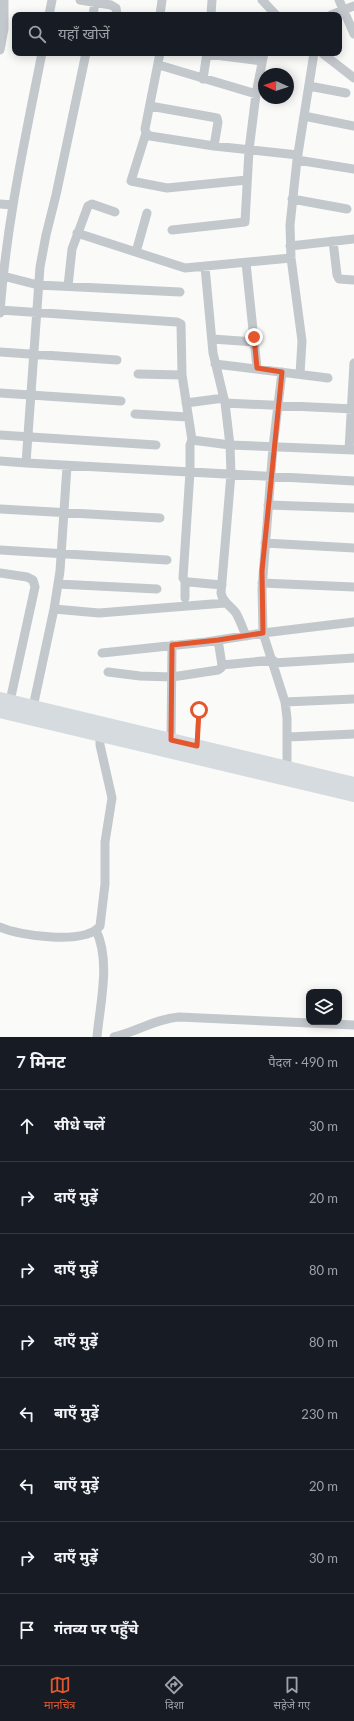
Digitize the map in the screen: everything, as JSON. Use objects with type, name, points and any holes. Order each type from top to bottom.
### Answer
[{"type":"main road","points":[[3,704],[33,707],[354,784]]},
{"type":"main road","points":[[3,704],[100,734],[354,795]]},
{"type":"street","points":[[0,50],[4,30],[4,0]]},
{"type":"street","points":[[50,12],[52,0]]},
{"type":"street","points":[[80,0],[111,5],[116,8],[117,12]]},
{"type":"street","points":[[160,12],[162,0]]},
{"type":"street","points":[[210,12],[212,0]]},
{"type":"street","points":[[262,0],[271,12]]},
{"type":"street","points":[[339,0],[354,34]]},
{"type":"street","points":[[93,12],[95,2]]},
{"type":"street","points":[[339,12],[354,6]]},
{"type":"street","points":[[0,313],[3,276],[3,242],[12,205],[41,56]]},
{"type":"street","points":[[26,463],[38,285],[46,235],[85,56]]},
{"type":"street","points":[[160,56],[145,129],[146,133],[131,181],[167,188],[247,180]]},
{"type":"street","points":[[203,79],[207,56]]},
{"type":"street","points":[[172,230],[245,222],[249,150],[256,94],[263,57],[244,56]]},
{"type":"street","points":[[300,374],[302,342],[290,246],[292,199],[314,56]]},
{"type":"street","points":[[326,56],[354,78]]},
{"type":"street","points":[[159,65],[256,94]]},
{"type":"street","points":[[309,86],[346,93]]},
{"type":"street","points":[[150,106],[217,118],[218,122],[214,146]]},
{"type":"street","points":[[304,116],[354,126]]},
{"type":"street","points":[[146,133],[150,136],[249,150],[354,169]]},
{"type":"street","points":[[292,199],[347,208]]},
{"type":"street","points":[[0,204],[12,205]]},
{"type":"street","points":[[68,286],[72,249],[77,233],[90,204],[114,212]]},
{"type":"street","points":[[136,252],[147,213]]},
{"type":"street","points":[[77,233],[185,268],[291,258]]},
{"type":"street","points":[[290,246],[354,239]]},
{"type":"street","points":[[333,241],[339,279],[354,280]]},
{"type":"street","points":[[246,263],[257,368]]},
{"type":"street","points":[[205,267],[215,364],[225,401],[230,445],[230,474],[222,599],[235,612],[246,636]]},
{"type":"street","points":[[3,276],[38,285],[180,292]]},
{"type":"street","points":[[0,310],[176,322],[181,324],[182,375],[192,440],[190,445],[190,472],[183,578],[185,581],[185,598]]},
{"type":"street","points":[[212,339],[254,342]]},
{"type":"street","points":[[0,352],[117,360]]},
{"type":"street","points":[[192,440],[230,445],[351,450],[354,363]]},
{"type":"street","points":[[215,364],[328,378]]},
{"type":"street","points":[[282,372],[277,404],[262,583],[263,633],[285,702],[288,737],[287,768]]},
{"type":"street","points":[[138,374],[182,375]]},
{"type":"street","points":[[0,393],[121,401]]},
{"type":"street","points":[[186,403],[225,401],[353,409]]},
{"type":"street","points":[[135,414],[188,416]]},
{"type":"street","points":[[0,435],[156,445]]},
{"type":"street","points":[[0,461],[67,466],[354,481]]},
{"type":"street","points":[[33,707],[58,584],[67,466]]},
{"type":"street","points":[[268,505],[354,508]]},
{"type":"street","points":[[0,508],[160,518]]},
{"type":"street","points":[[265,543],[354,548]]},
{"type":"street","points":[[0,550],[167,560]]},
{"type":"street","points":[[0,573],[27,577],[33,580],[35,587],[3,704]]},
{"type":"street","points":[[185,581],[222,585]]},
{"type":"street","points":[[262,583],[354,587]]},
{"type":"street","points":[[58,584],[157,588]]},
{"type":"street","points":[[54,609],[99,612],[225,603]]},
{"type":"street","points":[[102,654],[354,622]]},
{"type":"street","points":[[108,672],[140,676],[172,676],[218,670],[222,668],[222,665],[218,640]]},
{"type":"street","points":[[171,740],[172,645]]},
{"type":"street","points":[[222,665],[354,658]]},
{"type":"street","points":[[285,702],[354,699]]},
{"type":"street","points":[[0,927],[24,933],[56,937],[79,936],[96,930],[100,926],[104,900],[104,842],[112,798],[100,745],[100,734]]},
{"type":"street","points":[[288,737],[354,734]]},
{"type":"street","points":[[96,930],[102,948],[103,964],[97,1037]]},
{"type":"street","points":[[114,1037],[124,1035],[166,1018],[179,1017],[354,1024]]},
{"type":"lane","points":[[197,746],[199,710]]},
{"type":"route","points":[[199,710],[197,746],[171,740],[172,645],[263,633],[262,571],[277,404],[282,372],[257,368],[254,337]]}]
